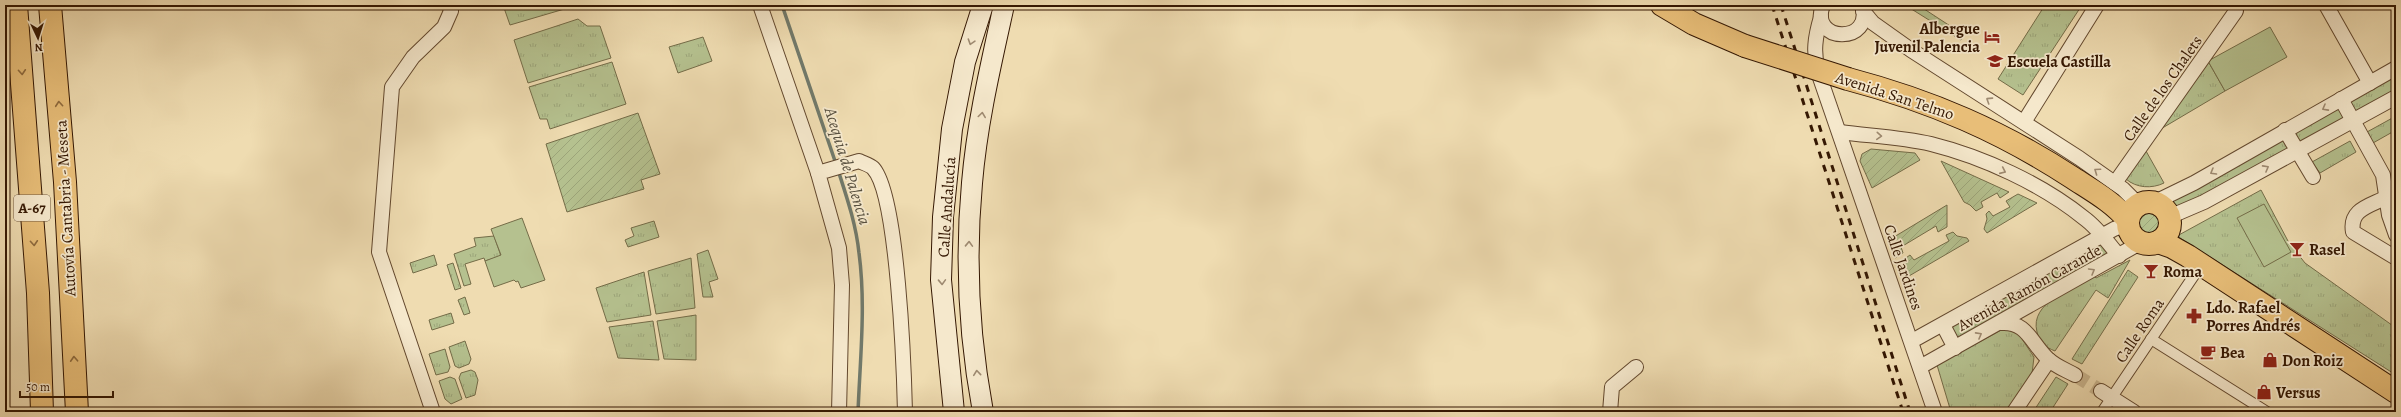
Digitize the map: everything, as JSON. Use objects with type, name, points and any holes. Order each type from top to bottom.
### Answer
[{"type":"main road","name":"Autovía Cantabria - Meseta","points":[[16,5],[38,293],[42,412]]},
{"type":"main road","name":"Autovía Cantabria - Meseta","points":[[50,5],[65,182],[76,412]]},
{"type":"main road","name":"Calle Andalucía","points":[[954,412],[941,280],[944,217],[952,128],[965,62],[983,5]]},
{"type":"main road","name":"Calle Andalucía","points":[[983,412],[972,325],[968,272],[972,183],[986,87],[1004,5]]},
{"type":"main road","name":"Avenida San Telmo","points":[[1662,5],[1694,24],[1745,46],[1848,79],[1900,93],[1976,123],[2133,211],[2163,208],[2159,233]]},
{"type":"main road","points":[[2133,211],[2130,235],[2159,233],[2178,241],[2396,379]]},
{"type":"main road","points":[[2159,233],[2172,247],[2396,392]]},
{"type":"street","points":[[433,412],[379,252],[392,87],[413,57],[444,27],[451,11],[449,5]]},
{"type":"street","points":[[760,5],[823,172],[839,248],[842,285],[839,412]]},
{"type":"street","points":[[2024,122],[2098,5]]},
{"type":"street","points":[[2326,5],[2370,83]]},
{"type":"street","points":[[1862,8],[1873,23],[1911,50],[2024,122],[2115,183],[2133,211],[2194,184],[2285,130],[2396,68]]},
{"type":"street","points":[[1813,54],[1828,40],[1856,30],[1860,25],[1862,8]]},
{"type":"street","points":[[1821,9],[1827,29],[1839,35]]},
{"type":"street","points":[[1813,54],[1821,9]]},
{"type":"street","name":"Calle de los Chalets","points":[[2115,183],[2236,11]]},
{"type":"street","name":"Calle Jardines","points":[[1813,54],[1826,97],[1840,132],[1935,412]]},
{"type":"street","points":[[2159,233],[2204,202],[2396,97]]},
{"type":"street","points":[[2341,99],[2384,175],[2389,215],[2396,235]]},
{"type":"street","points":[[2285,130],[2312,177]]},
{"type":"street","points":[[1840,132],[1893,137],[1930,144],[1967,155],[2044,189],[2084,218],[2103,236],[2119,256]]},
{"type":"street","points":[[823,172],[844,164],[859,161],[873,168],[885,194],[902,325],[905,412]]},
{"type":"street","points":[[2387,197],[2355,214],[2351,223],[2354,232],[2396,258]]},
{"type":"street","name":"Avenida Ramón Carande","points":[[1912,341],[2103,236],[2133,211]]},
{"type":"street","name":"Avenida Ramón Carande","points":[[1920,368],[2159,233]]},
{"type":"street","name":"Calle Roma","points":[[2102,412],[2106,395],[2151,339],[2201,265]]},
{"type":"street","points":[[2030,338],[2029,326],[2034,304]]},
{"type":"street","points":[[2001,323],[2013,322],[2022,327],[2049,360],[2075,375]]},
{"type":"street","name":"Avenida Ramón Carande","points":[[1943,325],[1955,348]]},
{"type":"street","points":[[2151,339],[2267,412]]},
{"type":"street","points":[[2014,412],[2049,360]]},
{"type":"street","points":[[1610,412],[1612,387],[1636,366]]},
{"type":"street","points":[[2106,395],[2134,412]]},
{"type":"green space","points":[[503,5],[578,5],[510,25]]},
{"type":"green space","points":[[1905,5],[1918,5],[1964,35],[1961,40]]},
{"type":"green space","points":[[2045,5],[2082,5],[2023,95],[1998,79]]},
{"type":"green space","points":[[578,19],[587,26],[600,26],[611,58],[528,83],[514,40]]},
{"type":"green space","points":[[2270,27],[2287,57],[2225,91],[2208,61]]},
{"type":"green space","points":[[703,37],[712,61],[678,73],[669,47]]},
{"type":"green space","points":[[2208,61],[2225,91],[2159,130]]},
{"type":"green space","points":[[612,62],[626,104],[550,129],[547,119],[540,119],[529,87]]},
{"type":"green space","points":[[2396,69],[2396,96],[2169,217],[2163,208],[2153,203]]},
{"type":"green space","points":[[638,113],[660,174],[641,180],[644,189],[567,212],[546,144]]},
{"type":"green space","points":[[2396,116],[2396,130],[2373,143],[2367,132]]},
{"type":"green space","points":[[2350,141],[2356,152],[2320,173],[2312,162]]},
{"type":"green space","points":[[1871,149],[1915,153],[1920,160],[1872,188],[1860,161],[1862,154]]},
{"type":"green space","points":[[2146,151],[2164,183],[2144,187],[2134,184],[2126,179]]},
{"type":"green space","points":[[1941,161],[2009,192],[2000,198],[1997,193],[1981,202],[1983,207],[1976,211],[1964,202]]},
{"type":"green space","points":[[2261,190],[2288,241],[2305,263],[2396,328],[2396,375],[2177,236]]},
{"type":"green space","points":[[2018,194],[2037,203],[1987,233],[1984,229],[1987,219],[1986,214],[1989,211],[1993,216],[2010,207],[2006,201]]},
{"type":"green space","points":[[2264,204],[2291,252],[2264,267],[2237,218]]},
{"type":"green space","points":[[1947,205],[1947,227],[1938,232],[1936,226],[1901,247],[1903,253],[1895,258],[1889,240]]},
{"type":"green space","points":[[2148,213],[2156,216],[2159,224],[2156,232],[2148,235],[2140,232],[2137,224],[2140,216]]},
{"type":"green space","points":[[522,218],[545,280],[521,288],[518,281],[516,282],[514,280],[494,287],[485,261],[501,255],[491,229]]},
{"type":"green space","points":[[654,221],[659,237],[628,247],[625,240],[634,236],[631,228]]},
{"type":"green space","points":[[1953,232],[1957,236],[1967,238],[1969,241],[1909,276],[1903,260],[1910,255],[1914,260],[1949,241],[1946,235]]},
{"type":"green space","points":[[2103,235],[2119,256],[1955,348],[1943,325]]},
{"type":"green space","points":[[494,236],[501,256],[485,261],[484,258],[465,264],[471,284],[464,286],[454,254],[476,246],[474,238]]},
{"type":"green space","points":[[708,250],[718,279],[709,282],[713,297],[703,297],[697,254]]},
{"type":"green space","points":[[434,255],[437,265],[413,273],[410,263]]},
{"type":"green space","points":[[691,258],[695,308],[656,314],[648,271]]},
{"type":"green space","points":[[2130,260],[2108,298],[2096,290],[2055,351],[2043,344],[2037,332],[2036,321],[2046,304],[2065,291],[2094,276],[2096,278]]},
{"type":"green space","points":[[453,263],[461,288],[455,290],[447,265]]},
{"type":"green space","points":[[2128,270],[2138,277],[2082,364],[2072,359]]},
{"type":"green space","points":[[644,272],[651,315],[607,322],[596,288]]},
{"type":"green space","points":[[465,297],[470,313],[464,315],[458,300]]},
{"type":"green space","points":[[451,313],[454,323],[432,330],[429,320]]},
{"type":"green space","points":[[696,315],[696,360],[664,359],[657,321]]},
{"type":"green space","points":[[653,321],[659,360],[618,358],[609,327]]},
{"type":"green space","points":[[2005,328],[2018,333],[2034,357],[2032,374],[2007,412],[1951,412],[1937,365]]},
{"type":"green space","points":[[465,341],[471,359],[469,364],[459,368],[455,366],[449,347]]},
{"type":"green space","points":[[445,349],[450,367],[448,372],[436,375],[429,354]]},
{"type":"green space","points":[[471,370],[475,372],[478,380],[475,395],[466,398],[459,378],[461,373]]},
{"type":"green space","points":[[450,377],[455,379],[462,399],[451,404],[445,399],[439,381]]},
{"type":"green space","points":[[2056,377],[2068,384],[2050,412],[2033,412]]},
{"type":"waterway","name":"Acequia de Palencia","points":[[782,5],[836,164]]},
{"type":"waterway","name":"Acequia de Palencia","points":[[838,170],[848,201],[858,242],[861,273],[862,332],[858,412]]},
{"type":"tunnel","points":[[2075,375],[2101,391]]},
{"type":"railway","points":[[1772,5],[1903,412]]},
{"type":"railway","points":[[1781,5],[1910,412]]},
{"type":"place","name":"Albergue Juvenil Palencia","points":[[1992,37]]},
{"type":"place","name":"Escuela Castilla","points":[[1995,61]]},
{"type":"place","name":"Rasel","points":[[2297,249]]},
{"type":"place","name":"Roma","points":[[2151,271]]},
{"type":"place","name":"Ldo. Rafael Porres Andrés","points":[[2194,316]]},
{"type":"place","name":"Bea","points":[[2208,352]]},
{"type":"place","name":"Don Roiz","points":[[2270,360]]},
{"type":"place","name":"Versus","points":[[2264,392]]}]
